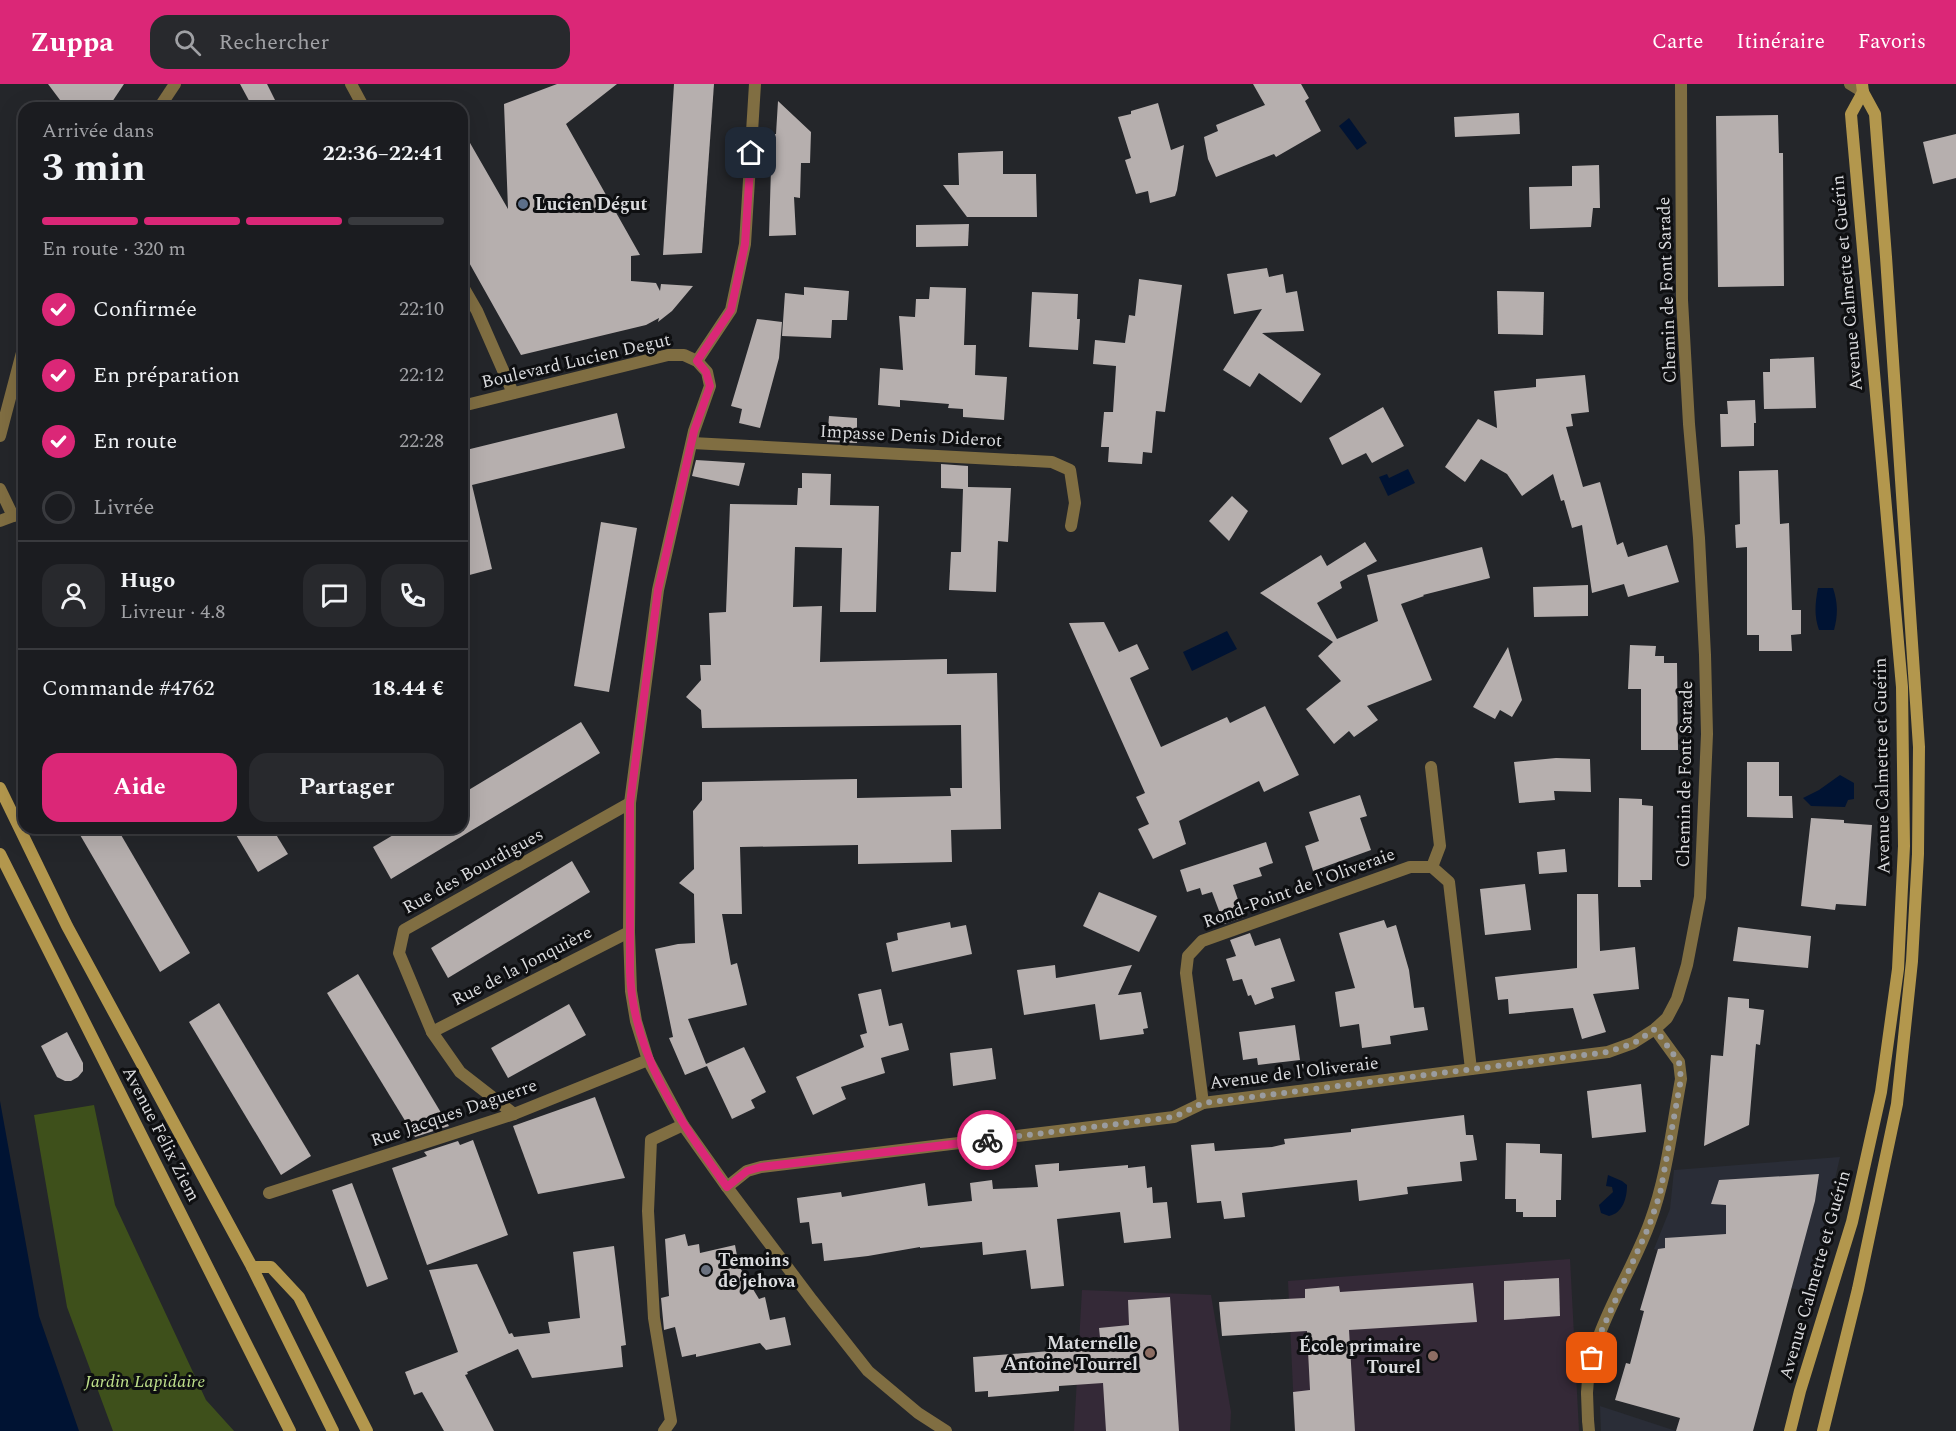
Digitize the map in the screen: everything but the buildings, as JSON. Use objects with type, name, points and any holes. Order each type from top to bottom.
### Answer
[{"type":"main road","name":"Avenue Calmette et Guérin","points":[[1790,1431],[1852,1222],[1881,1092],[1898,969],[1904,846],[1902,687],[1852,135],[1851,114],[1862,88]]},
{"type":"main road","name":"Avenue Calmette et Guérin","points":[[1823,1431],[1858,1289],[1897,1104],[1912,961],[1918,854],[1919,747],[1886,258],[1875,114],[1862,88]]},
{"type":"main road","name":"Avenue Félix Ziem","points":[[0,788],[18,825]]},
{"type":"main road","name":"Avenue Félix Ziem","points":[[22,834],[67,926],[252,1266],[333,1431]]},
{"type":"main road","name":"Avenue Félix Ziem","points":[[0,854],[290,1431]]},
{"type":"main road","points":[[252,1266],[271,1267],[299,1297],[367,1431]]},
{"type":"street","points":[[163,102],[175,84]]},
{"type":"street","points":[[351,84],[361,102]]},
{"type":"street","points":[[755,84],[745,244],[740,272],[731,310],[697,361],[706,372],[710,386],[692,443],[658,590],[630,803],[631,992],[636,1021],[648,1060],[683,1125],[727,1187],[868,1371],[918,1413],[946,1431]]},
{"type":"street","name":"Chemin de Font Sarade","points":[[1655,1029],[1667,1018],[1677,999],[1687,965],[1700,897],[1707,734],[1700,538],[1689,424],[1682,300],[1681,84]]},
{"type":"street","points":[[1850,84],[1862,88]]},
{"type":"street","points":[[468,296],[513,393]]},
{"type":"street","name":"Boulevard Lucien Degut","points":[[468,404],[668,354],[684,355],[697,361]]},
{"type":"street","points":[[0,436],[18,368]]},
{"type":"street","name":"Impasse Denis Diderot","points":[[692,443],[1052,462],[1070,470],[1075,503],[1071,526]]},
{"type":"street","points":[[0,489],[18,513]]},
{"type":"street","points":[[0,521],[18,514]]},
{"type":"street","points":[[1431,767],[1440,846],[1432,867],[1449,882],[1470,1069]]},
{"type":"street","name":"Rue des Bourdigues","points":[[514,1114],[460,1072],[432,1032],[399,952],[404,930],[630,803]]},
{"type":"street","name":"Rond-Point de l'Oliveraie","points":[[1203,1103],[1186,974],[1188,956],[1202,941],[1410,867],[1432,867]]},
{"type":"street","name":"Rue de la Jonquière","points":[[432,1032],[629,932]]},
{"type":"street","points":[[1589,1425],[1587,1374],[1597,1341],[1649,1226],[1660,1194],[1681,1079],[1679,1062],[1655,1029]]},
{"type":"street","name":"Avenue de l'Oliveraie","points":[[727,1187],[747,1171],[761,1167],[1174,1117],[1203,1103],[1608,1052],[1634,1043],[1655,1029]]},
{"type":"street","name":"Rue Jacques Daguerre","points":[[269,1193],[514,1114],[648,1060]]},
{"type":"street","points":[[664,1431],[671,1421],[654,1317],[648,1223],[651,1140],[683,1125]]},
{"type":"shaded area","points":[[1840,1157],[1809,1293],[1654,1249],[1670,1209],[1674,1170]]},
{"type":"shaded area","name":"École primaire Tourel","points":[[1570,1259],[1579,1431],[1295,1431],[1288,1281]]},
{"type":"shaded area","name":"Maternelle Antoine Tourrel","points":[[1082,1290],[1211,1295],[1231,1412],[1230,1431],[1074,1431]]},
{"type":"shaded area","points":[[1600,1406],[1676,1431],[1601,1431]]},
{"type":"green space","name":"Jardin Lapidaire","points":[[94,1105],[115,1205],[206,1400],[234,1431],[113,1431],[67,1307],[34,1115]]},
{"type":"water","points":[[1349,118],[1367,143],[1357,150],[1339,126]]},
{"type":"water","points":[[1408,469],[1415,483],[1388,496],[1379,477],[1387,474],[1389,478]]},
{"type":"water","points":[[1818,588],[1833,588],[1837,609],[1834,630],[1819,630],[1816,620]]},
{"type":"water","points":[[1227,631],[1237,649],[1192,671],[1183,652]]},
{"type":"water","points":[[1840,775],[1854,783],[1854,799],[1848,800],[1845,807],[1811,806],[1803,798],[1819,790]]},
{"type":"water","points":[[0,1101],[39,1316],[79,1431],[0,1431]]},
{"type":"water","points":[[1608,1175],[1627,1185],[1621,1208],[1609,1216],[1601,1213],[1599,1205],[1613,1192],[1612,1187],[1606,1186]]},
{"type":"way so far","points":[[987,1140],[1174,1117],[1203,1103],[1608,1052],[1634,1043],[1655,1029],[1679,1062],[1681,1079],[1660,1194],[1649,1226],[1597,1341],[1592,1358]]},
{"type":"place","name":"Lucien Dégut","points":[[523,204]]},
{"type":"place","name":"Temoins de jehova","points":[[706,1270]]},
{"type":"place","name":"Maternelle Antoine Tourrel","points":[[1150,1353]]},
{"type":"place","name":"École primaire Tourel","points":[[1433,1356]]},
{"type":"route","points":[[751,153],[745,244],[735,295],[731,310],[697,361],[706,372],[710,386],[694,431],[658,590],[630,803],[630,972],[636,1021],[648,1060],[683,1125],[727,1187],[747,1171],[761,1167],[987,1140]]}]
